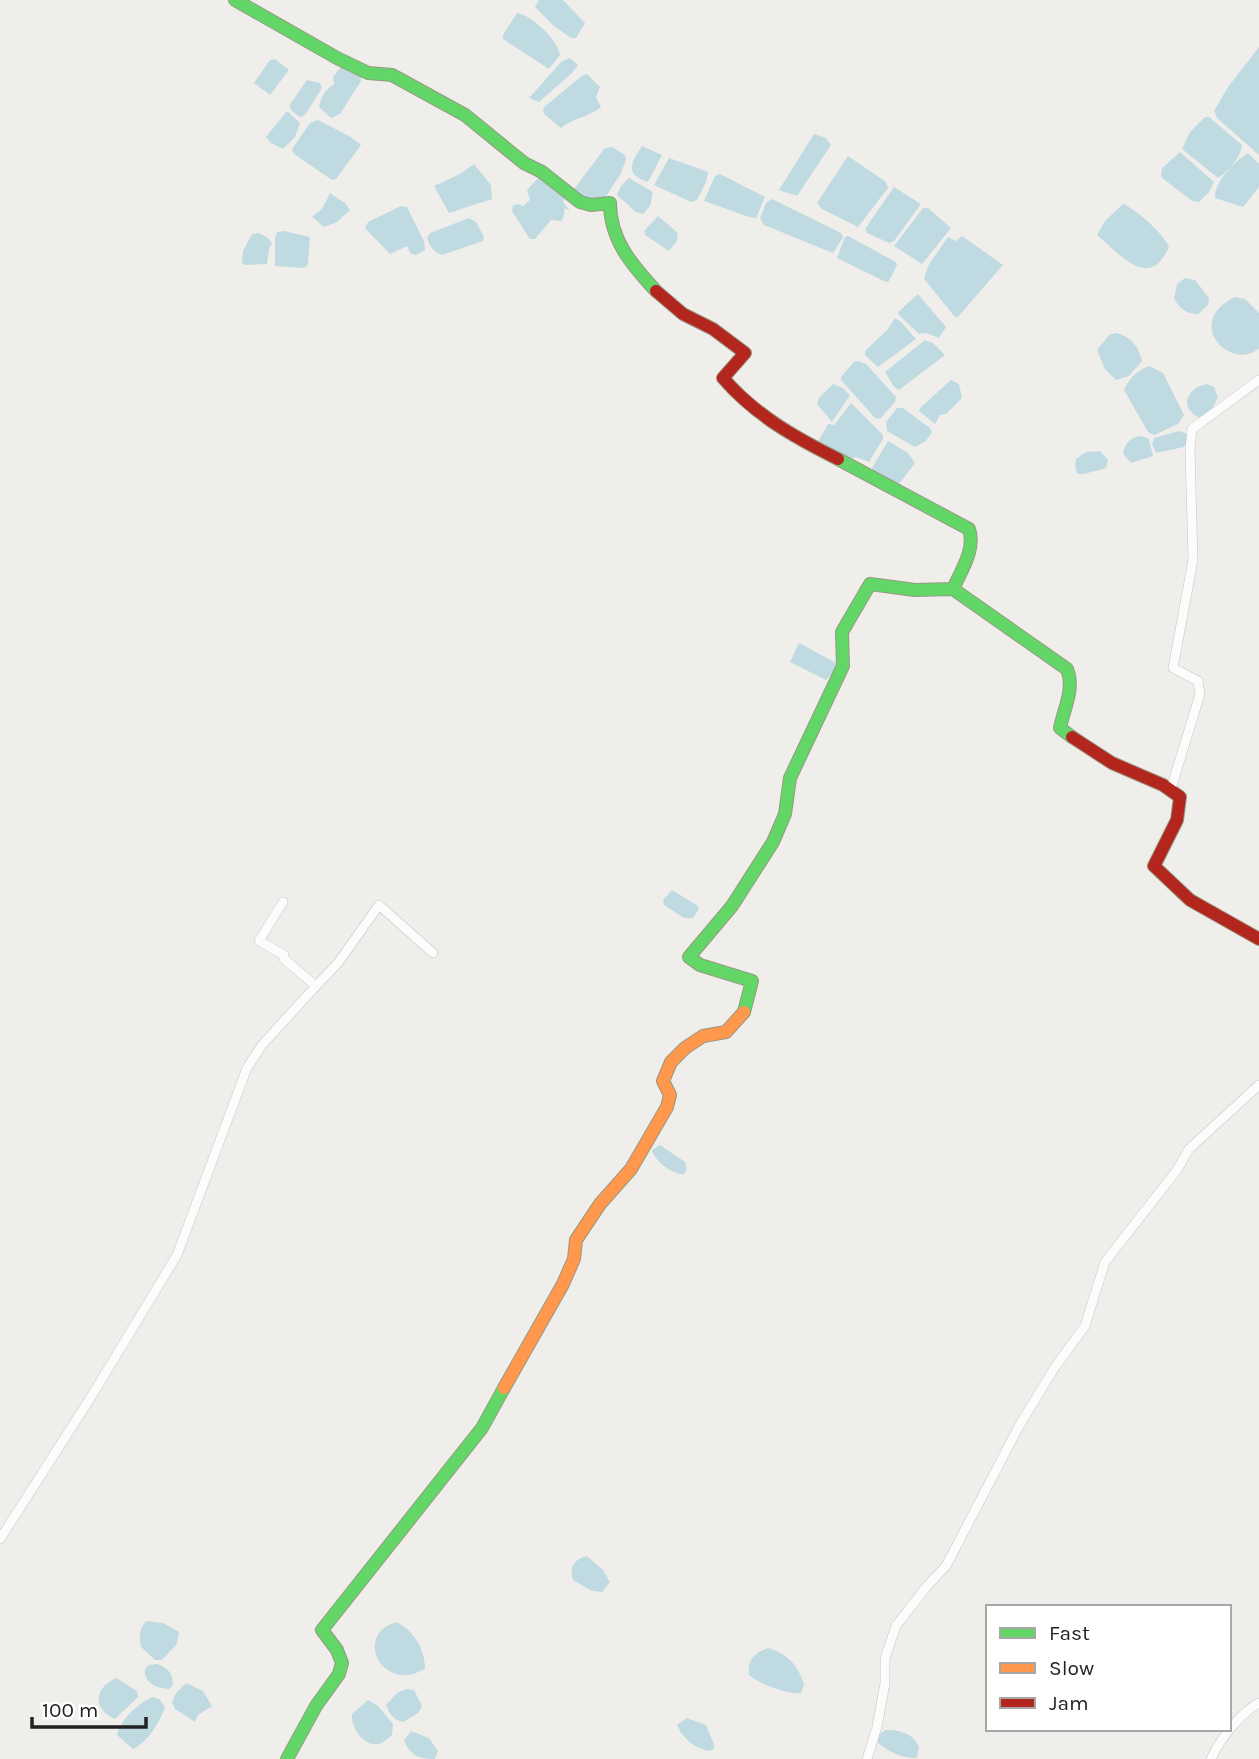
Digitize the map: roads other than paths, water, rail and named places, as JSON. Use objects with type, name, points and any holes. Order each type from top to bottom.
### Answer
[{"type":"street","points":[[234,0],[337,58],[368,73],[392,75],[465,114],[524,163],[533,166],[560,185],[575,201],[590,206],[610,203],[610,221],[621,247],[637,270],[683,314],[713,328],[745,354],[723,379],[748,406],[797,437],[969,528],[971,540],[953,589]]},
{"type":"street","points":[[1171,789],[1200,694],[1198,681],[1173,668],[1193,561],[1190,450],[1193,428],[1259,380]]},
{"type":"street","points":[[287,1759],[316,1706],[339,1674],[342,1663],[337,1650],[322,1630],[482,1428],[564,1284],[574,1259],[576,1240],[600,1204],[631,1169],[667,1107],[670,1095],[663,1081],[671,1062],[703,1036],[726,1032],[746,1010],[752,981],[700,965],[690,957],[732,906],[757,869],[777,832],[785,814],[790,778],[843,666],[842,632],[870,584],[915,590],[953,589],[1067,669],[1072,681],[1060,728],[1097,754],[1130,772],[1171,789],[1180,797],[1177,820],[1154,866],[1171,887],[1196,906],[1259,939]]},
{"type":"street","points":[[283,902],[259,941],[284,955],[284,960],[316,986]]},
{"type":"street","points":[[0,1539],[91,1397],[177,1255],[247,1068],[262,1045],[338,963],[379,905],[433,953]]},
{"type":"street","points":[[867,1759],[877,1727],[885,1683],[885,1658],[896,1626],[946,1566],[1018,1428],[1055,1367],[1085,1326],[1105,1262],[1177,1170],[1189,1149],[1259,1085]]},
{"type":"street","points":[[1231,1729],[1259,1703]]},
{"type":"street","points":[[1211,1759],[1230,1731]]},
{"type":"water","points":[[539,0],[563,0],[585,23],[576,38],[571,38],[554,26],[535,7]]},
{"type":"water","points":[[517,13],[537,23],[558,49],[560,55],[549,69],[503,39]]},
{"type":"water","points":[[1259,47],[1259,155],[1217,118],[1214,111],[1228,87]]},
{"type":"water","points":[[570,58],[578,65],[572,73],[539,102],[529,98],[561,62]]},
{"type":"water","points":[[275,59],[289,70],[270,95],[254,83],[270,60]]},
{"type":"water","points":[[341,67],[361,75],[361,81],[340,114],[331,118],[319,107],[324,94],[334,84],[333,77]]},
{"type":"water","points":[[587,74],[600,87],[596,97],[601,107],[561,128],[544,114],[543,108]]},
{"type":"water","points":[[307,80],[320,83],[322,88],[305,115],[300,117],[289,106]]},
{"type":"water","points":[[287,111],[300,123],[295,137],[283,149],[266,137]]},
{"type":"water","points":[[1205,117],[1209,117],[1242,145],[1234,163],[1218,178],[1182,149],[1190,132]]},
{"type":"water","points":[[318,120],[361,145],[336,179],[332,180],[294,154],[292,149],[310,123]]},
{"type":"water","points":[[814,134],[826,138],[831,145],[797,196],[779,190]]},
{"type":"water","points":[[642,146],[662,155],[648,182],[632,171],[633,162]]},
{"type":"water","points":[[612,147],[625,155],[621,173],[603,201],[588,202],[573,191],[605,148]]},
{"type":"water","points":[[1180,152],[1214,182],[1199,202],[1192,201],[1161,177],[1162,168]]},
{"type":"water","points":[[1248,153],[1259,164],[1259,187],[1243,207],[1215,198],[1222,179],[1237,161]]},
{"type":"water","points":[[848,156],[886,182],[888,188],[858,227],[822,209],[817,203]]},
{"type":"water","points":[[669,158],[708,172],[697,200],[691,202],[654,185]]},
{"type":"water","points":[[474,164],[491,185],[492,199],[449,213],[434,186]]},
{"type":"water","points":[[720,174],[765,197],[756,218],[704,201],[715,176]]},
{"type":"water","points":[[539,177],[565,197],[563,202],[570,211],[565,208],[561,221],[551,220],[535,239],[530,239],[512,211],[513,205],[523,206],[530,200],[527,190]]},
{"type":"water","points":[[629,178],[653,192],[650,206],[643,214],[636,212],[617,195]]},
{"type":"water","points":[[894,187],[921,204],[894,241],[889,243],[867,233],[865,229]]},
{"type":"water","points":[[330,193],[350,210],[337,222],[324,227],[312,217],[322,209]]},
{"type":"water","points":[[772,199],[841,233],[843,237],[833,253],[764,225],[760,218],[766,203]]},
{"type":"water","points":[[1123,204],[1149,222],[1169,247],[1153,267],[1134,265],[1097,235],[1105,221]]},
{"type":"water","points":[[401,206],[407,207],[424,241],[425,250],[416,255],[411,254],[407,246],[390,254],[365,228],[368,222]]},
{"type":"water","points":[[923,208],[928,208],[951,228],[922,264],[894,246]]},
{"type":"water","points":[[658,216],[678,233],[677,241],[669,251],[645,235],[644,231]]},
{"type":"water","points":[[469,218],[476,222],[484,237],[483,241],[442,255],[429,244],[427,238],[430,233]]},
{"type":"water","points":[[277,232],[310,237],[308,265],[304,268],[275,266],[275,237]]},
{"type":"water","points":[[259,233],[272,243],[267,264],[245,265],[242,263],[243,251],[252,234]]},
{"type":"water","points":[[848,236],[896,262],[889,281],[886,282],[837,258],[845,237]]},
{"type":"water","points":[[962,236],[1003,265],[958,317],[955,317],[924,279],[928,266],[948,237],[956,241]]},
{"type":"water","points":[[1185,278],[1195,280],[1209,298],[1208,305],[1198,314],[1183,310],[1174,298],[1177,284]]},
{"type":"water","points":[[918,294],[946,327],[939,338],[926,333],[919,334],[899,315],[898,312]]},
{"type":"water","points":[[1234,297],[1245,299],[1259,313],[1259,348],[1249,354],[1227,350],[1212,332],[1212,321],[1219,309]]},
{"type":"water","points":[[895,318],[916,339],[878,367],[865,355],[865,351],[887,330]]},
{"type":"water","points":[[1116,333],[1134,343],[1142,361],[1129,376],[1116,380],[1105,369],[1097,350],[1109,335]]},
{"type":"water","points":[[925,340],[933,343],[945,355],[899,390],[894,387],[885,372]]},
{"type":"water","points":[[854,362],[866,364],[896,397],[895,402],[880,419],[875,418],[841,380]]},
{"type":"water","points":[[1149,366],[1163,373],[1184,415],[1178,424],[1154,435],[1148,432],[1124,390],[1134,375]]},
{"type":"water","points":[[951,380],[959,384],[962,398],[946,414],[940,415],[935,424],[919,411],[920,408]]},
{"type":"water","points":[[833,384],[850,395],[832,422],[817,404],[819,398]]},
{"type":"water","points":[[1207,384],[1214,387],[1218,397],[1211,411],[1200,418],[1189,409],[1188,398],[1194,389]]},
{"type":"water","points":[[851,403],[883,435],[869,462],[856,457],[850,459],[818,442],[828,424],[834,425]]},
{"type":"water","points":[[897,408],[903,408],[930,428],[932,432],[926,441],[915,447],[887,431],[886,422]]},
{"type":"water","points":[[1179,431],[1187,434],[1184,447],[1156,453],[1152,444],[1154,438]]},
{"type":"water","points":[[1142,436],[1149,439],[1153,456],[1131,463],[1123,454],[1125,446],[1132,439]]},
{"type":"water","points":[[888,441],[908,453],[915,463],[899,484],[874,472],[872,468]]},
{"type":"water","points":[[1100,451],[1108,460],[1106,468],[1077,474],[1076,459],[1086,452]]},
{"type":"water","points":[[799,643],[836,663],[834,671],[826,680],[790,662]]},
{"type":"water","points":[[672,890],[698,906],[693,918],[684,918],[664,905],[663,900]]},
{"type":"water","points":[[660,1145],[685,1162],[687,1169],[684,1174],[670,1170],[656,1159],[652,1150]]},
{"type":"water","points":[[587,1556],[603,1570],[610,1582],[602,1592],[592,1591],[573,1580],[574,1564]]},
{"type":"water","points":[[147,1621],[163,1623],[179,1632],[177,1644],[162,1660],[155,1660],[141,1647],[140,1633]]},
{"type":"water","points":[[397,1622],[417,1641],[423,1654],[425,1669],[410,1675],[396,1674],[379,1662],[375,1644],[378,1634],[385,1627]]},
{"type":"water","points":[[768,1648],[781,1653],[795,1666],[804,1685],[801,1693],[774,1688],[749,1675],[752,1658]]},
{"type":"water","points":[[157,1664],[171,1674],[173,1685],[169,1689],[160,1688],[146,1678],[145,1669],[149,1665]]},
{"type":"water","points":[[116,1678],[137,1691],[138,1697],[115,1719],[102,1710],[99,1699],[103,1687]]},
{"type":"water","points":[[186,1683],[203,1691],[212,1706],[198,1715],[195,1722],[175,1709],[172,1702],[176,1693]]},
{"type":"water","points":[[414,1690],[422,1706],[418,1713],[403,1722],[392,1716],[386,1705],[398,1692]]},
{"type":"water","points":[[153,1697],[159,1699],[165,1707],[163,1713],[148,1737],[133,1749],[117,1735],[119,1729],[131,1712]]},
{"type":"water","points":[[368,1700],[378,1706],[393,1724],[392,1735],[379,1744],[367,1742],[358,1734],[353,1724],[352,1714]]},
{"type":"water","points":[[687,1718],[706,1725],[714,1749],[710,1751],[699,1748],[686,1739],[677,1725]]},
{"type":"water","points":[[885,1730],[910,1735],[919,1747],[917,1758],[895,1754],[876,1741]]},
{"type":"water","points":[[411,1731],[429,1738],[438,1751],[435,1759],[420,1757],[409,1750],[404,1740]]}]
